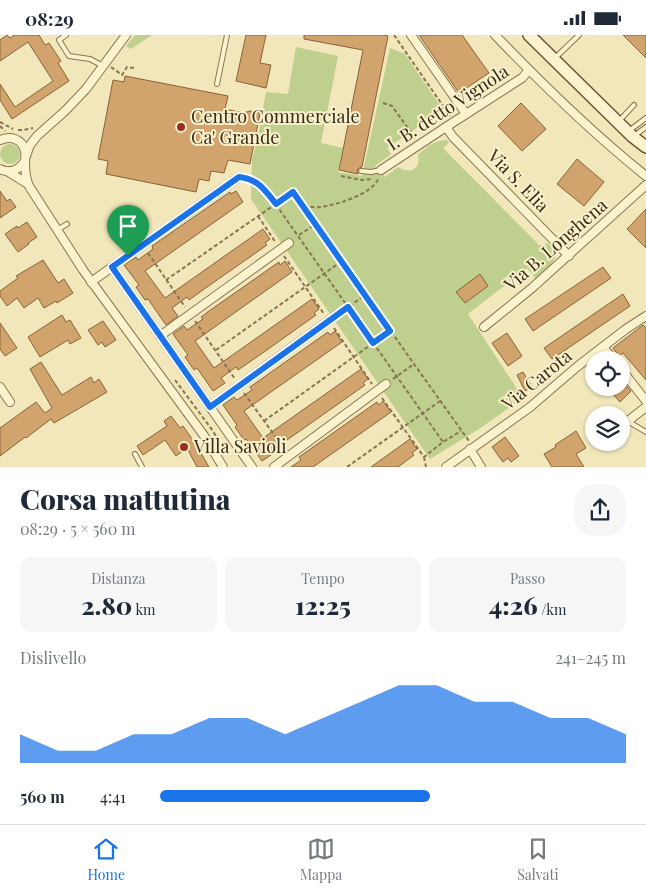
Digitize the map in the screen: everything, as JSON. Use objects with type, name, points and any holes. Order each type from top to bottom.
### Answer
[{"type":"street","points":[[3,170],[12,171],[22,165],[30,145],[37,136],[86,89],[126,35]]},
{"type":"street","points":[[411,35],[466,114]]},
{"type":"street","points":[[495,35],[592,131],[646,176]]},
{"type":"street","points":[[529,35],[630,135],[646,147]]},
{"type":"street","name":"I. B. detto Vignola","points":[[380,173],[419,144],[522,78],[530,70]]},
{"type":"street","name":"Via S. Elia","points":[[446,127],[453,137],[569,256]]},
{"type":"street","points":[[0,140],[6,138],[26,139],[37,136]]},
{"type":"street","points":[[16,139],[25,150],[25,171],[28,183],[57,230],[91,282],[205,437],[223,467]]},
{"type":"street","points":[[3,170],[28,183]]},
{"type":"street","points":[[91,282],[239,177]]},
{"type":"street","name":"Via B. Longhena","points":[[484,327],[569,256],[646,185]]},
{"type":"street","points":[[160,335],[289,243]]},
{"type":"street","points":[[112,267],[252,467]]},
{"type":"street","points":[[210,407],[338,314]]},
{"type":"street","name":"Via Carota","points":[[446,467],[529,408],[578,366],[646,316]]},
{"type":"street","points":[[603,347],[606,351]]},
{"type":"street","points":[[630,381],[646,401]]},
{"type":"street","points":[[274,467],[386,384]]},
{"type":"street","points":[[0,387],[10,402]]},
{"type":"street","points":[[630,419],[646,407]]},
{"type":"street","points":[[472,448],[481,467]]},
{"type":"lane","points":[[56,35],[69,56],[90,59],[103,66]]},
{"type":"lane","points":[[59,40],[66,35]]},
{"type":"lane","points":[[218,84],[227,35]]},
{"type":"lane","points":[[554,59],[578,35]]},
{"type":"lane","points":[[617,122],[634,105]]},
{"type":"lane","points":[[630,135],[646,118]]},
{"type":"lane","points":[[630,135],[646,127]]},
{"type":"lane","points":[[361,171],[380,173]]},
{"type":"lane","points":[[57,230],[67,223]]},
{"type":"lane","points":[[630,422],[646,432]]},
{"type":"lane","points":[[135,454],[142,467]]},
{"type":"path","points":[[394,35],[454,122]]},
{"type":"path","points":[[114,63],[111,68],[122,75],[127,67],[134,68]]},
{"type":"path","points":[[383,103],[392,106],[419,144]]},
{"type":"path","points":[[0,122],[7,127],[23,131],[37,127]]},
{"type":"path","points":[[303,205],[318,207],[338,204],[369,190],[378,180],[380,173]]},
{"type":"path","points":[[239,177],[248,178],[263,187],[443,442]]},
{"type":"path","points":[[166,280],[293,192],[462,431],[472,448]]},
{"type":"path","points":[[258,216],[353,358],[424,457],[426,467]]},
{"type":"path","points":[[289,243],[316,224]]},
{"type":"path","points":[[142,245],[289,456]]},
{"type":"path","points":[[216,350],[342,261]]},
{"type":"path","points":[[338,314],[365,295]]},
{"type":"path","points":[[264,421],[390,331]]},
{"type":"path","points":[[386,384],[414,364]]},
{"type":"path","points":[[347,467],[440,401]]},
{"type":"path","points":[[424,457],[443,442],[462,431]]},
{"type":"green space","points":[[135,35],[152,35],[131,49],[126,46]]},
{"type":"green space","points":[[296,47],[338,56],[321,143],[343,148],[338,172],[362,176],[390,48],[405,54],[443,110],[387,148],[391,154],[375,166],[385,177],[398,167],[407,170],[414,169],[418,164],[418,155],[434,143],[447,140],[449,143],[443,148],[540,246],[547,243],[556,252],[553,262],[536,279],[527,268],[468,314],[523,398],[479,429],[430,459],[251,199],[252,160],[266,92],[288,94]]},
{"type":"green space","points":[[10,144],[17,147],[20,154],[17,161],[10,164],[3,161],[0,154],[3,147]]},
{"type":"building","points":[[7,35],[10,38],[15,35],[39,35],[45,45],[49,43],[61,61],[58,63],[69,81],[12,119],[0,100],[0,84],[15,107],[53,81],[28,42],[0,61],[0,40]]},
{"type":"building","points":[[246,35],[266,35],[260,63],[271,65],[266,88],[236,81]]},
{"type":"building","points":[[304,35],[388,36],[362,167],[357,170],[358,174],[339,170],[363,50],[304,39]]},
{"type":"building","points":[[419,35],[462,35],[489,73],[459,93]]},
{"type":"building","points":[[623,35],[646,35],[646,58]]},
{"type":"building","name":"Centro Commerciale Ca' Grande","points":[[125,76],[228,96],[225,109],[243,113],[250,111],[260,113],[250,164],[228,160],[224,173],[211,171],[209,181],[199,179],[196,192],[106,174],[108,161],[98,159],[113,80],[124,82]]},
{"type":"building","points":[[521,103],[546,129],[522,151],[498,126]]},
{"type":"building","points":[[577,159],[604,182],[584,206],[557,184]]},
{"type":"building","points":[[0,191],[7,201],[10,199],[16,207],[0,218]]},
{"type":"building","points":[[236,191],[243,202],[145,271],[165,298],[263,229],[270,239],[265,243],[267,245],[189,300],[187,297],[172,308],[178,316],[166,325],[148,299],[145,300],[136,287],[139,285],[124,265],[136,257],[138,260],[153,249],[152,246],[230,192],[231,194]]},
{"type":"building","points":[[646,209],[646,248],[627,229]]},
{"type":"building","points":[[27,222],[37,237],[18,252],[5,234]]},
{"type":"building","points":[[43,260],[58,283],[64,279],[73,293],[57,303],[56,301],[44,308],[38,298],[24,308],[17,298],[7,306],[0,296],[0,291],[18,278],[16,276]]},
{"type":"building","points":[[285,261],[292,272],[195,341],[214,368],[312,299],[319,309],[314,313],[316,315],[238,370],[236,367],[221,378],[225,383],[213,391],[197,368],[194,370],[185,357],[188,355],[173,334],[184,326],[187,330],[203,319],[201,317],[209,311],[279,262],[280,265]]},
{"type":"building","points":[[603,267],[611,278],[533,331],[525,319]]},
{"type":"building","points":[[480,274],[488,286],[465,303],[456,292]]},
{"type":"building","points":[[623,294],[630,306],[552,359],[544,348]]},
{"type":"building","points":[[62,315],[66,322],[70,320],[81,338],[70,344],[68,340],[40,357],[28,337]]},
{"type":"building","points":[[103,321],[116,340],[105,347],[102,342],[98,345],[88,330]]},
{"type":"building","points":[[0,323],[17,348],[5,356],[0,349]]},
{"type":"building","points":[[643,325],[646,328],[646,380],[630,361],[630,351],[615,351],[613,348]]},
{"type":"building","points":[[335,331],[342,342],[244,411],[263,438],[361,369],[368,379],[363,383],[365,385],[287,440],[286,437],[270,448],[274,453],[262,461],[246,439],[244,440],[235,427],[237,425],[223,405],[234,397],[237,400],[252,390],[250,387],[328,332],[330,335]]},
{"type":"building","points":[[507,333],[522,356],[508,366],[492,343]]},
{"type":"building","points":[[41,362],[62,395],[91,377],[94,383],[99,379],[107,392],[54,423],[51,419],[0,456],[0,428],[36,402],[45,413],[52,408],[30,369]]},
{"type":"building","points":[[523,372],[532,387],[525,391],[517,375]]},
{"type":"building","points":[[615,396],[626,396],[620,402]]},
{"type":"building","points":[[383,401],[391,412],[313,467],[291,467],[301,460],[299,457],[377,402],[379,405]]},
{"type":"building","name":"Villa Savioli","points":[[171,416],[180,428],[183,426],[209,467],[197,467],[187,448],[176,456],[165,440],[143,455],[137,446],[167,426],[164,421]]},
{"type":"building","points":[[576,431],[585,446],[585,449],[576,454],[584,467],[552,467],[544,454],[556,447],[555,445]]},
{"type":"building","points":[[505,437],[519,456],[511,462],[508,458],[503,462],[492,447]]},
{"type":"building","points":[[410,439],[417,449],[412,453],[414,455],[398,467],[371,467]]},
{"type":"place","name":"Centro Commerciale Ca' Grande","points":[[181,127]]},
{"type":"place","name":"Villa Savioli","points":[[184,447]]},
{"type":"route","points":[[239,177],[248,178],[263,187],[276,204],[293,192],[390,331],[373,343],[348,307],[210,407],[112,267],[128,256],[239,177]]}]
